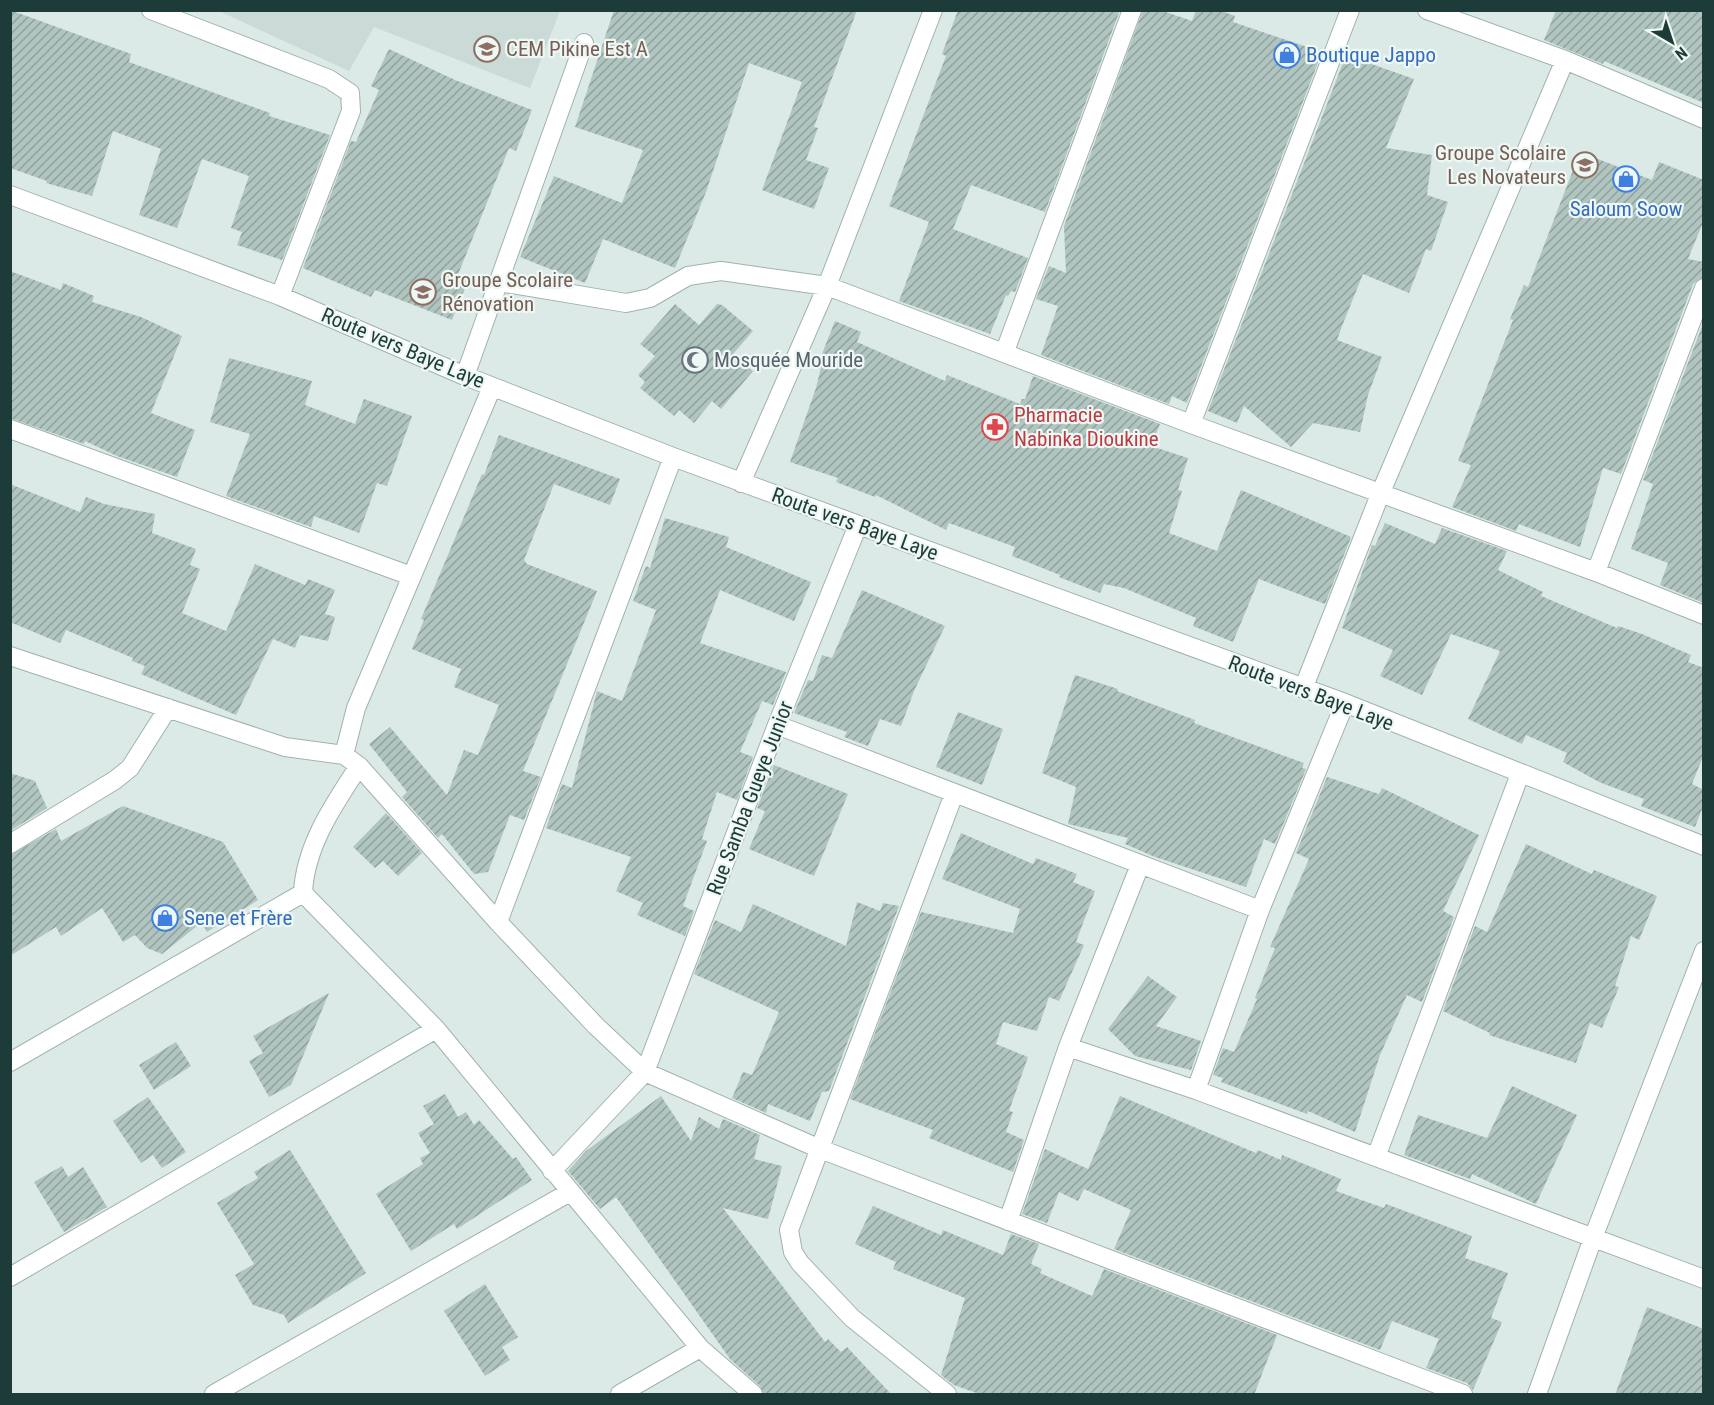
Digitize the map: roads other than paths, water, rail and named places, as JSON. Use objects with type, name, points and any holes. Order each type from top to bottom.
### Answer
[{"type":"street","points":[[151,10],[329,79],[350,93],[351,111],[280,296]]},
{"type":"street","points":[[741,483],[827,286],[933,10]]},
{"type":"street","points":[[1005,351],[1132,10]]},
{"type":"street","points":[[1191,424],[1350,10]]},
{"type":"street","points":[[1427,10],[1565,60],[1704,118]]},
{"type":"street","points":[[465,376],[584,43]]},
{"type":"street","points":[[1303,689],[1381,492],[1565,60]]},
{"type":"street","name":"Route vers Baye Laye","points":[[10,195],[280,296],[465,376],[673,458],[1345,703],[1704,846]]},
{"type":"street","points":[[499,282],[626,303],[650,298],[688,276],[721,271],[827,286],[1005,351],[1191,424],[1596,572],[1704,615]]},
{"type":"street","points":[[1596,572],[1704,288]]},
{"type":"street","points":[[344,755],[356,708],[492,387]]},
{"type":"street","points":[[10,429],[411,576]]},
{"type":"street","points":[[498,922],[673,458]]},
{"type":"street","name":"Rue Samba Gueye Junior","points":[[645,1072],[777,725],[858,525]]},
{"type":"street","points":[[10,656],[285,747],[344,755],[359,766],[498,922],[596,1026],[645,1072],[820,1149],[1463,1395]]},
{"type":"street","points":[[1196,1090],[1260,910],[1345,703]]},
{"type":"street","points":[[10,844],[116,780],[130,768],[168,708]]},
{"type":"street","points":[[777,725],[1260,910]]},
{"type":"street","points":[[359,766],[318,835],[304,876],[303,893],[436,1029],[700,1348],[753,1395]]},
{"type":"street","points":[[1376,1157],[1520,774]]},
{"type":"street","points":[[947,1395],[852,1318],[800,1263],[793,1252],[789,1230],[954,794]]},
{"type":"street","points":[[1008,1221],[1068,1047],[1140,865]]},
{"type":"street","points":[[10,1062],[303,893]]},
{"type":"street","points":[[1537,1395],[1593,1238],[1704,951]]},
{"type":"street","points":[[10,1277],[436,1029]]},
{"type":"street","points":[[1068,1047],[1196,1090],[1704,1279]]},
{"type":"street","points":[[552,1171],[645,1072]]},
{"type":"street","points":[[214,1395],[570,1192]]},
{"type":"street","points":[[620,1395],[700,1348]]},
{"type":"place","name":"CEM Pikine Est A","points":[[487,49]]},
{"type":"place","name":"Boutique Jappo","points":[[1287,55]]},
{"type":"place","name":"Groupe Scolaire Les Novateurs","points":[[1585,165]]},
{"type":"place","name":"Saloum Soow","points":[[1626,179]]},
{"type":"place","name":"Groupe Scolaire Rénovation","points":[[423,292]]},
{"type":"place","name":"Mosquée Mouride","points":[[695,360]]},
{"type":"place","name":"Pharmacie Nabinka Dioukine","points":[[995,427]]},
{"type":"place","name":"Sene et Frère","points":[[165,918]]}]
